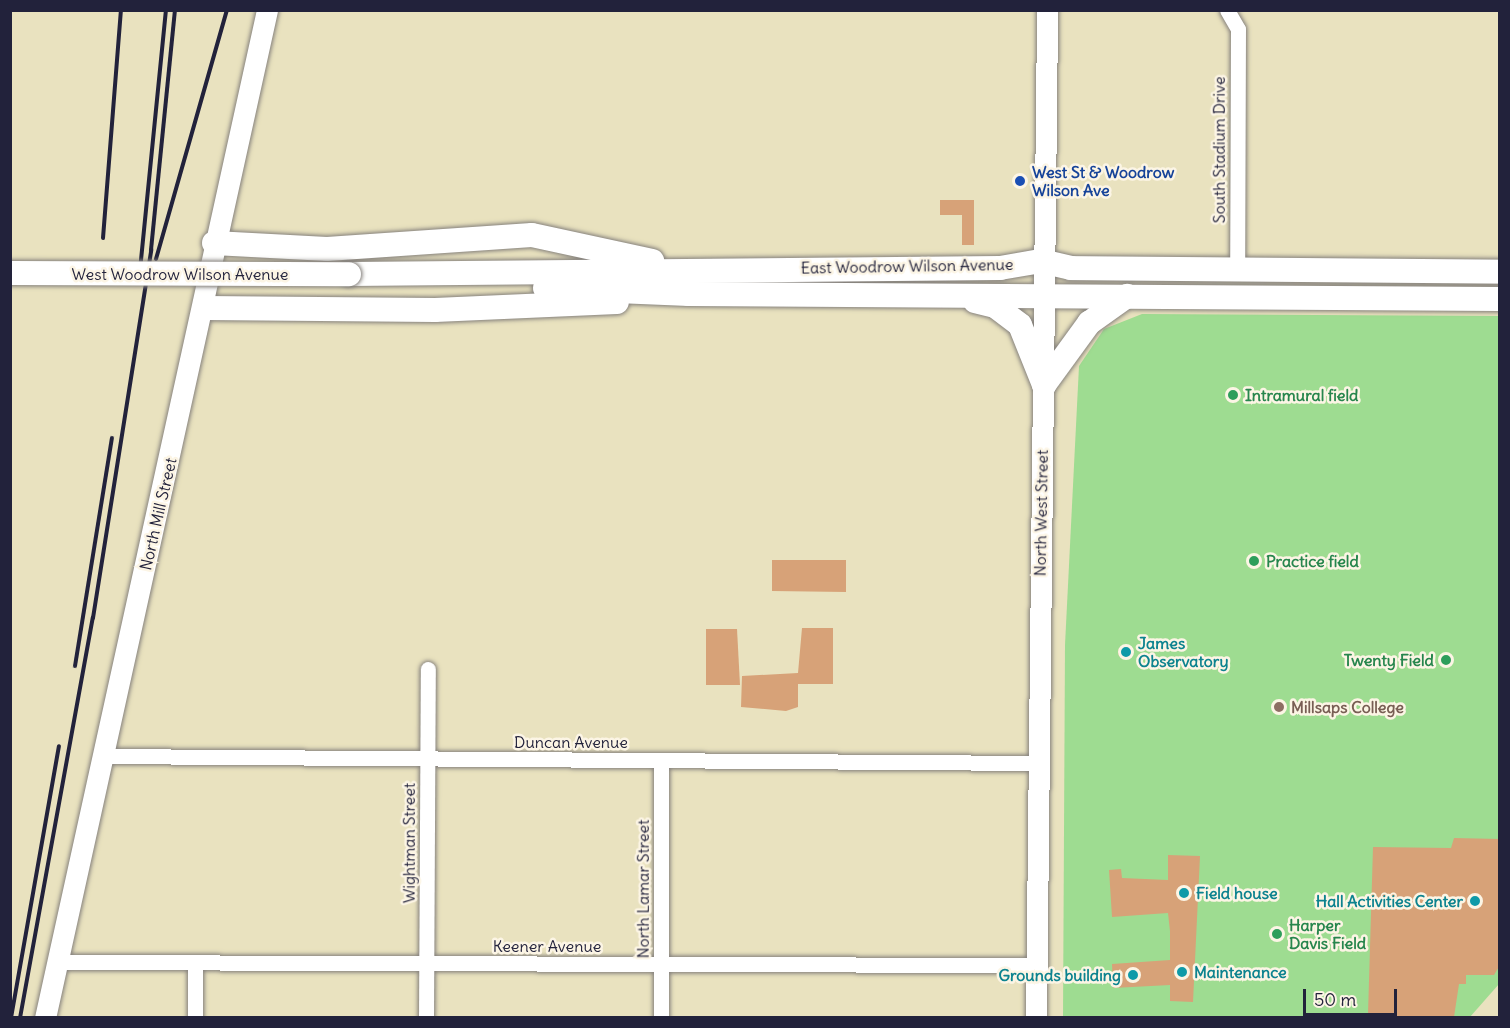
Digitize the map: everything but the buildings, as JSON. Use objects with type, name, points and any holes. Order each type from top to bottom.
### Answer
[{"type":"main road","points":[[214,243],[327,249],[498,237],[559,239],[682,268]]},
{"type":"main road","points":[[498,237],[515,244],[522,257],[507,274]]},
{"type":"main road","name":"East Woodrow Wilson Avenue","points":[[349,280],[682,268],[1000,268],[1041,261],[1071,268],[1500,272]]},
{"type":"main road","name":"West Woodrow Wilson Avenue","points":[[10,273],[349,280]]},
{"type":"main road","name":"East Woodrow Wilson Avenue","points":[[349,280],[689,294],[1500,299]]},
{"type":"main road","name":"West Woodrow Wilson Avenue","points":[[10,286],[349,280]]},
{"type":"main road","points":[[205,308],[575,307],[689,294]]},
{"type":"main road","points":[[950,295],[995,306],[1020,325],[1044,385]]},
{"type":"main road","points":[[1044,385],[1089,322],[1127,296]]},
{"type":"street","name":"North Mill Street","points":[[45,1017],[205,308],[214,243],[267,10]]},
{"type":"street","name":"North West Street","points":[[1036,1017],[1045,295],[1041,261],[1045,255],[1047,10]]},
{"type":"street","name":"South Stadium Drive","points":[[1227,10],[1238,29],[1237,270]]},
{"type":"street","name":"Wightman Street","points":[[426,1017],[428,669]]},
{"type":"street","name":"Duncan Avenue","points":[[103,756],[1038,763]]},
{"type":"street","name":"North Lamar Street","points":[[660,1017],[661,761]]},
{"type":"street","name":"Keener Avenue","points":[[58,962],[1037,965]]},
{"type":"street","points":[[195,963],[195,1017]]},
{"type":"green space","name":"Millsaps College","points":[[1142,314],[1499,316],[1499,984],[1470,1017],[1063,1018],[1065,645],[1079,366],[1104,329]]},
{"type":"railway","points":[[103,238],[121,10]]},
{"type":"railway","points":[[140,270],[166,10]]},
{"type":"railway","points":[[20,1018],[93,618],[151,250],[175,10]]},
{"type":"railway","points":[[156,259],[227,10]]},
{"type":"railway","points":[[75,666],[112,438]]},
{"type":"railway","points":[[11,1018],[59,746]]},
{"type":"place","name":"West St & Woodrow Wilson Ave","points":[[1020,181]]},
{"type":"place","name":"Intramural field","points":[[1233,395]]},
{"type":"place","name":"Practice field","points":[[1254,561]]},
{"type":"place","name":"James Observatory","points":[[1126,652]]},
{"type":"place","name":"Twenty Field","points":[[1446,660]]},
{"type":"place","name":"Millsaps College","points":[[1279,707]]},
{"type":"place","name":"Field house","points":[[1184,893]]},
{"type":"place","name":"Hall Activities Center","points":[[1475,901]]},
{"type":"place","name":"Harper Davis Field","points":[[1277,934]]},
{"type":"place","name":"Maintenance","points":[[1182,972]]},
{"type":"place","name":"Grounds building","points":[[1133,975]]}]
